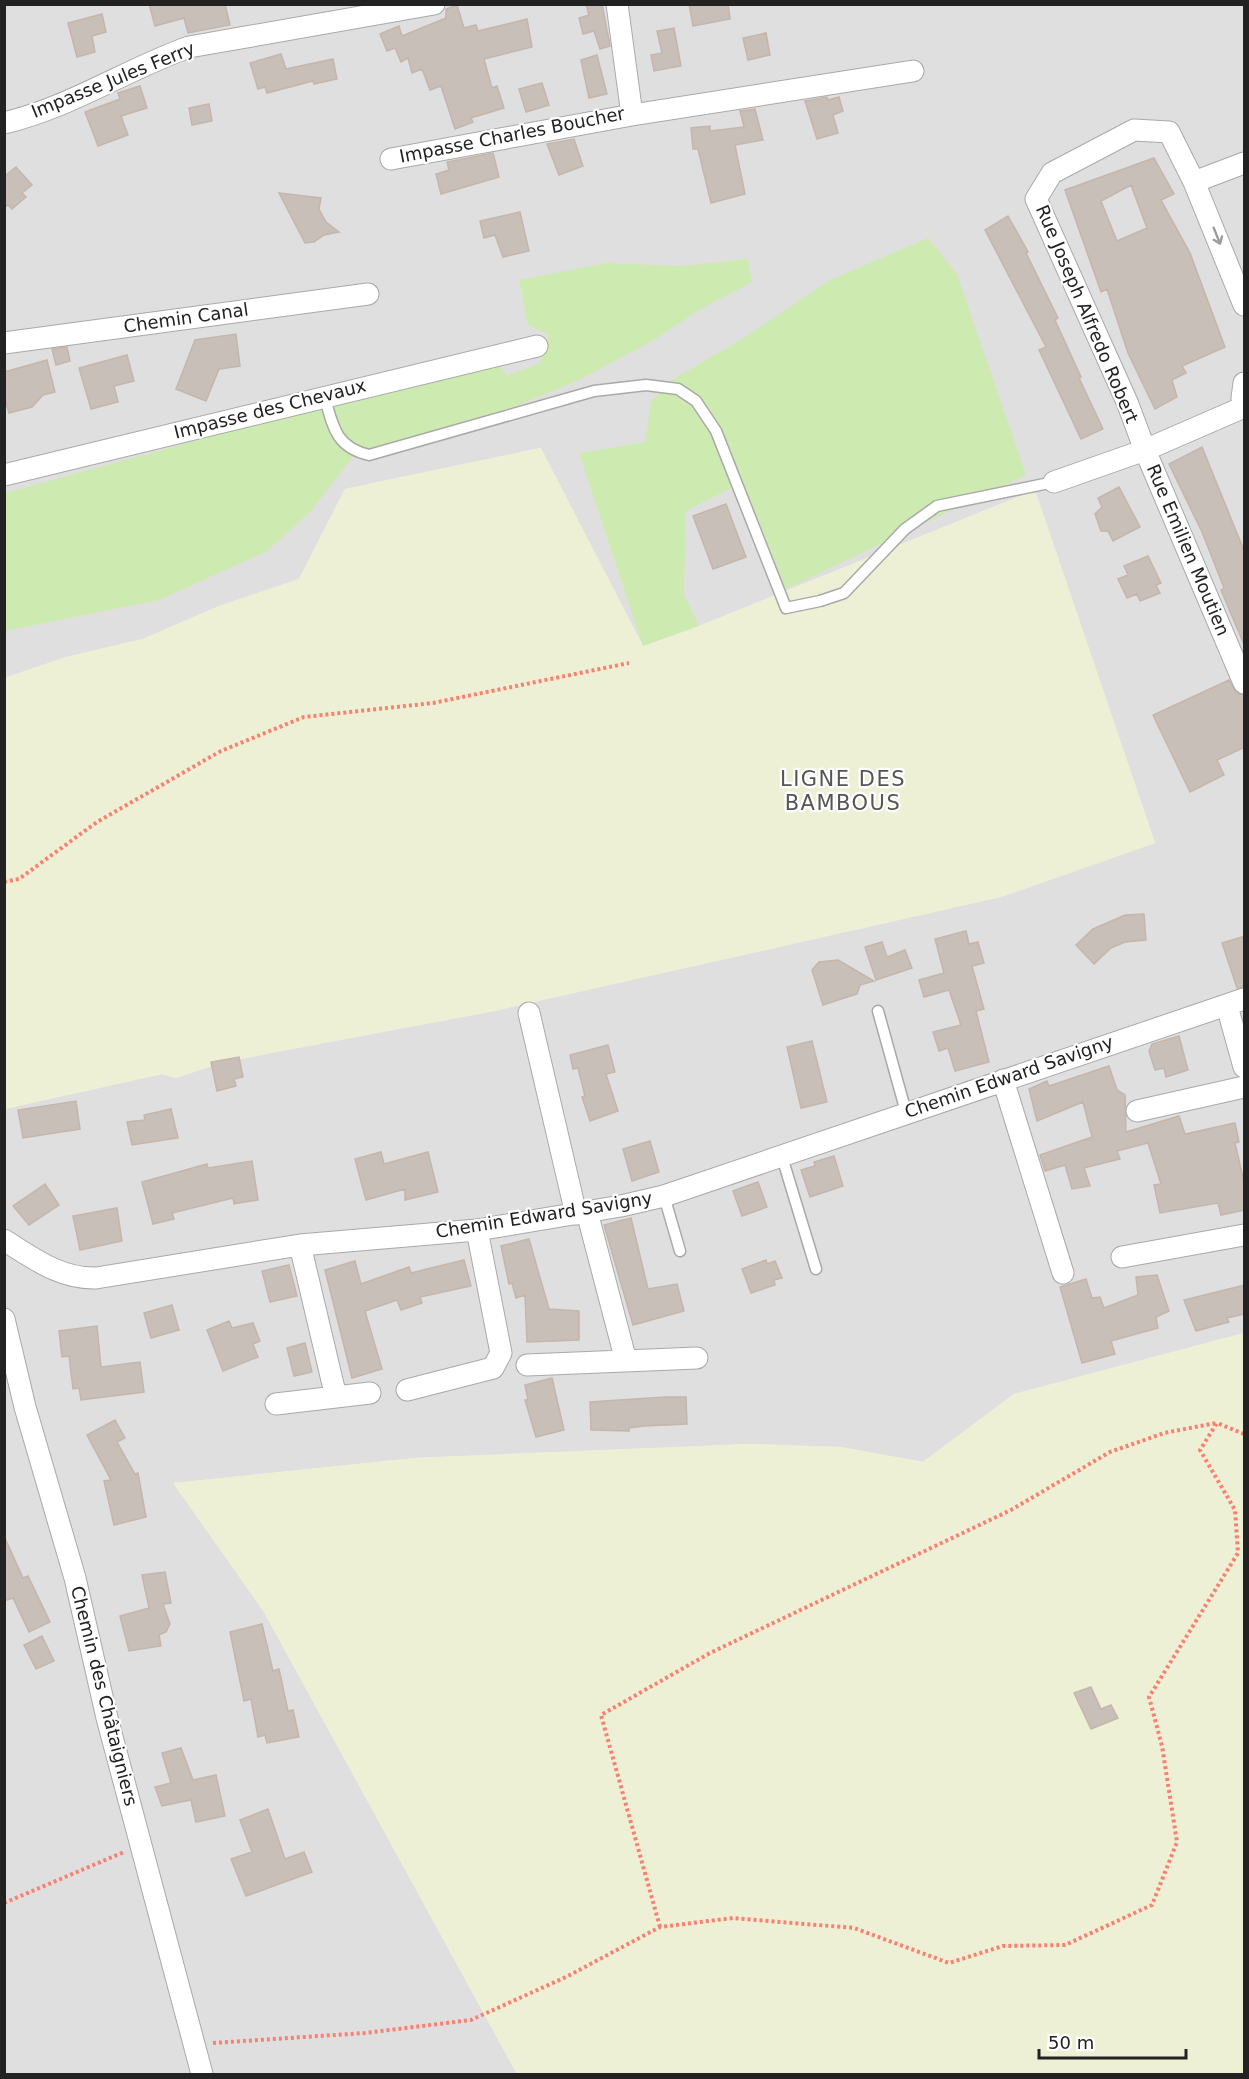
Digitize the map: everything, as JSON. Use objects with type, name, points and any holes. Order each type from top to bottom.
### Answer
[{"type":"street","name":"Impasse Jules Ferry","points":[[4,123],[51,107],[189,46],[434,4]]},
{"type":"street","name":"Impasse Charles Boucher","points":[[392,159],[632,115],[617,4]]},
{"type":"street","points":[[632,115],[914,71]]},
{"type":"street","name":"Rue Joseph Alfredo Robert","points":[[1145,450],[1127,402],[1036,199],[1052,173],[1134,130],[1169,132],[1194,182],[1245,305]]},
{"type":"street","points":[[1194,182],[1245,163]]},
{"type":"street","name":"Chemin Canal","points":[[4,343],[368,294]]},
{"type":"street","name":"Impasse des Chevaux","points":[[4,475],[324,395],[537,346]]},
{"type":"street","points":[[1054,482],[1145,450],[1245,407],[1242,389],[1245,383]]},
{"type":"street","name":"Rue Emilien Moutien","points":[[1145,450],[1245,683]]},
{"type":"street","points":[[1236,1002],[1245,1067]]},
{"type":"street","name":"Chemin Edward Savigny","points":[[4,1240],[40,1263],[83,1279],[300,1245],[477,1230],[581,1213],[664,1196],[782,1157],[906,1112],[1236,1002]]},
{"type":"street","points":[[529,1013],[581,1213],[626,1361]]},
{"type":"street","points":[[1003,1080],[1063,1273]]},
{"type":"street","points":[[1137,1111],[1245,1087]]},
{"type":"street","points":[[407,1390],[493,1368],[499,1362],[501,1353],[477,1230]]},
{"type":"street","points":[[1122,1257],[1245,1235]]},
{"type":"street","points":[[300,1245],[336,1397]]},
{"type":"street","name":"Chemin des Châtaigniers","points":[[4,1319],[25,1407],[75,1578],[107,1718],[202,2074]]},
{"type":"street","points":[[527,1365],[697,1358]]},
{"type":"street","points":[[276,1404],[370,1393]]},
{"type":"lane","points":[[324,395],[335,430],[345,445],[353,451],[369,455],[594,391],[646,385],[678,389],[696,401],[716,431],[786,608],[820,602],[844,593],[905,529],[937,506],[1054,482]]},
{"type":"lane","points":[[878,1011],[906,1112]]},
{"type":"lane","points":[[782,1157],[816,1269]]},
{"type":"lane","points":[[664,1196],[680,1251]]},
{"type":"path","points":[[4,882],[19,879],[97,822],[221,751],[304,717],[433,703],[629,663]]},
{"type":"path","points":[[195,2044],[365,2033],[471,2020],[566,1977],[660,1927],[733,1918],[854,1928],[949,1963],[1003,1946],[1065,1945],[1152,1905],[1177,1842],[1162,1746],[1149,1697],[1238,1553],[1235,1510],[1200,1450],[1217,1423]]},
{"type":"path","points":[[660,1927],[601,1715],[710,1653],[1011,1510],[1110,1452],[1164,1433],[1217,1423],[1245,1434]]},
{"type":"path","points":[[4,1904],[141,1844]]},
{"type":"shaded area","points":[[5,5],[1244,5],[1244,1333],[1014,1394],[923,1462],[841,1447],[750,1444],[415,1458],[174,1483],[264,1612],[517,2074],[5,2074],[4,1109],[162,1074],[176,1078],[224,1062],[494,1011],[1001,897],[1155,843],[1035,490],[699,626],[643,646],[540,448],[345,489],[299,579],[219,606],[143,639],[66,657],[5,678]]},
{"type":"green space","points":[[928,238],[957,274],[1026,475],[786,589],[743,482],[686,511],[684,594],[699,626],[643,646],[579,453],[645,442],[651,402],[672,380],[747,336],[830,280]]},
{"type":"green space","points":[[748,259],[752,282],[699,310],[654,340],[579,380],[519,405],[441,432],[352,458],[310,512],[267,551],[159,600],[5,631],[5,493],[308,410],[498,362],[507,376],[540,363],[549,335],[528,325],[519,280],[606,263],[681,266]]},
{"type":"green space","points":[[541,448],[643,646],[699,626],[1035,490],[1155,843],[1001,897],[494,1011],[224,1062],[175,1078],[162,1074],[5,1109],[4,678],[66,657],[143,639],[219,606],[299,579],[345,489]]},
{"type":"green space","points":[[1244,1333],[1244,2074],[517,2074],[264,1612],[173,1483],[415,1458],[750,1444],[841,1447],[923,1462],[1014,1394]]},
{"type":"building","points":[[149,4],[225,4],[230,25],[188,33],[184,18],[155,26]]},
{"type":"building","points":[[586,4],[602,4],[610,46],[600,49],[594,31],[583,34],[579,18],[589,15]]},
{"type":"building","points":[[689,4],[728,4],[730,19],[693,26]]},
{"type":"building","points":[[457,5],[464,28],[476,25],[478,31],[527,19],[532,47],[484,59],[492,88],[497,86],[504,108],[471,118],[473,122],[455,129],[441,86],[430,90],[422,69],[412,73],[408,58],[401,62],[395,48],[387,51],[380,34],[399,26],[402,36],[446,18],[446,9]]},
{"type":"building","points":[[102,14],[106,32],[92,36],[95,52],[77,57],[68,23]]},
{"type":"building","points":[[674,28],[681,66],[654,71],[651,55],[662,53],[657,31]]},
{"type":"building","points":[[766,33],[770,55],[748,60],[743,38]]},
{"type":"building","points":[[281,54],[286,69],[333,59],[337,79],[314,84],[313,81],[267,93],[265,87],[258,89],[250,63]]},
{"type":"building","points":[[597,55],[607,94],[589,98],[581,60]]},
{"type":"building","points":[[542,83],[549,105],[526,112],[519,89]]},
{"type":"building","points":[[140,86],[147,108],[121,116],[128,135],[98,146],[85,112],[120,99],[118,93]]},
{"type":"building","points":[[827,97],[828,100],[839,97],[843,111],[833,115],[838,133],[817,139],[805,101]]},
{"type":"building","points":[[209,104],[212,121],[192,125],[189,108]]},
{"type":"building","points":[[755,109],[763,140],[735,145],[745,194],[711,203],[698,149],[693,149],[691,128],[710,126],[710,131],[744,127],[740,111]]},
{"type":"building","points":[[574,139],[583,166],[559,175],[547,144]]},
{"type":"building","points":[[493,153],[499,177],[441,194],[436,174],[449,170],[447,162]]},
{"type":"building","points":[[1154,158],[1174,194],[1161,200],[1190,253],[1225,347],[1182,366],[1186,373],[1172,380],[1177,397],[1155,409],[1128,353],[1107,289],[1101,292],[1065,190]],"holes":[[[1131,185],[1147,228],[1117,241],[1101,201]]]},
{"type":"building","points":[[16,167],[32,185],[22,193],[26,197],[12,209],[8,205],[4,208],[4,173],[6,175]]},
{"type":"building","points":[[279,193],[321,198],[319,209],[326,222],[339,232],[324,235],[314,242],[305,243]]},
{"type":"building","points":[[520,212],[529,251],[503,257],[495,235],[484,238],[480,221]]},
{"type":"building","points":[[1008,216],[1028,252],[1026,253],[1058,318],[1055,320],[1103,429],[1081,439],[1039,350],[1046,347],[985,230]]},
{"type":"building","points":[[236,334],[240,366],[219,369],[206,401],[176,389],[195,340]]},
{"type":"building","points":[[67,347],[70,361],[56,365],[52,349]]},
{"type":"building","points":[[127,355],[134,381],[114,386],[118,402],[91,409],[79,368]]},
{"type":"building","points":[[47,360],[55,392],[43,395],[32,407],[9,413],[4,396],[4,372]]},
{"type":"building","points":[[1202,447],[1245,553],[1245,647],[1221,590],[1224,588],[1202,532],[1169,464]]},
{"type":"building","points":[[1119,487],[1140,527],[1113,541],[1108,531],[1101,531],[1095,514],[1102,507],[1098,498]]},
{"type":"building","points":[[726,504],[746,557],[713,569],[693,516]]},
{"type":"building","points":[[1148,556],[1161,583],[1156,585],[1160,593],[1140,601],[1137,594],[1127,598],[1118,579],[1128,575],[1124,566]]},
{"type":"building","points":[[1229,680],[1236,693],[1245,695],[1245,747],[1217,760],[1224,775],[1190,792],[1153,715]]},
{"type":"building","points":[[1144,914],[1146,940],[1125,942],[1111,948],[1094,964],[1076,945],[1093,929],[1125,915]]},
{"type":"building","points":[[966,931],[969,944],[978,942],[984,963],[972,966],[984,1009],[976,1011],[989,1062],[955,1071],[948,1048],[939,1051],[933,1032],[961,1025],[949,990],[924,997],[919,980],[944,973],[935,939]]},
{"type":"building","points":[[1245,936],[1245,987],[1237,988],[1222,943]]},
{"type":"building","points":[[882,942],[887,957],[905,950],[912,968],[876,980],[865,947]]},
{"type":"building","points":[[838,960],[874,981],[860,985],[857,994],[823,1005],[812,970],[819,962]]},
{"type":"building","points":[[1179,1036],[1188,1070],[1166,1077],[1164,1068],[1155,1070],[1149,1051],[1152,1044]]},
{"type":"building","points":[[812,1041],[827,1102],[801,1108],[787,1047]]},
{"type":"building","points":[[608,1045],[615,1072],[606,1074],[618,1111],[590,1121],[582,1097],[585,1096],[578,1068],[573,1069],[570,1055]]},
{"type":"building","points":[[239,1057],[243,1077],[234,1079],[236,1086],[217,1091],[211,1062]]},
{"type":"building","points":[[1109,1066],[1117,1090],[1125,1095],[1126,1132],[1179,1116],[1185,1134],[1235,1123],[1239,1142],[1235,1143],[1245,1186],[1245,1210],[1221,1215],[1218,1203],[1160,1213],[1154,1185],[1161,1184],[1148,1143],[1117,1151],[1120,1159],[1084,1168],[1090,1186],[1072,1189],[1065,1165],[1045,1171],[1040,1155],[1092,1137],[1083,1102],[1037,1121],[1029,1089],[1047,1081],[1049,1086]]},
{"type":"building","points":[[76,1101],[80,1129],[23,1138],[18,1110]]},
{"type":"building","points":[[171,1109],[178,1138],[132,1145],[127,1122],[145,1120],[144,1115]]},
{"type":"building","points":[[650,1141],[659,1172],[632,1181],[623,1149]]},
{"type":"building","points":[[381,1152],[384,1164],[428,1152],[438,1192],[405,1200],[405,1189],[366,1200],[355,1159]]},
{"type":"building","points":[[834,1156],[843,1186],[810,1197],[801,1170],[815,1166],[814,1162]]},
{"type":"building","points":[[252,1161],[258,1200],[234,1204],[233,1198],[172,1213],[174,1219],[153,1224],[142,1182],[207,1164],[208,1168]]},
{"type":"building","points":[[758,1182],[767,1207],[742,1216],[733,1191]]},
{"type":"building","points":[[45,1184],[59,1205],[29,1225],[13,1206]]},
{"type":"building","points":[[117,1208],[122,1241],[80,1250],[73,1216]]},
{"type":"building","points":[[631,1218],[648,1289],[677,1284],[684,1311],[633,1325],[604,1225]]},
{"type":"building","points":[[529,1239],[549,1309],[579,1311],[579,1340],[527,1342],[525,1295],[516,1298],[512,1283],[509,1284],[501,1246]]},
{"type":"building","points":[[464,1260],[471,1286],[420,1297],[422,1303],[401,1310],[397,1300],[365,1311],[382,1369],[352,1378],[325,1270],[355,1261],[361,1284],[409,1267],[411,1273]]},
{"type":"building","points":[[766,1260],[767,1264],[775,1261],[782,1278],[774,1280],[775,1285],[751,1293],[742,1269]]},
{"type":"building","points":[[289,1265],[297,1296],[270,1302],[262,1271]]},
{"type":"building","points":[[1157,1275],[1169,1311],[1156,1317],[1158,1328],[1111,1341],[1115,1354],[1082,1363],[1060,1287],[1086,1279],[1092,1298],[1100,1297],[1104,1308],[1138,1295],[1136,1277]]},
{"type":"building","points":[[1245,1285],[1245,1314],[1227,1318],[1229,1322],[1196,1331],[1184,1300]]},
{"type":"building","points":[[172,1305],[179,1330],[151,1338],[144,1313]]},
{"type":"building","points":[[229,1321],[232,1328],[253,1323],[260,1341],[253,1344],[258,1357],[223,1371],[207,1330]]},
{"type":"building","points":[[97,1326],[101,1367],[140,1362],[144,1392],[81,1400],[79,1388],[73,1389],[69,1356],[62,1357],[59,1331]]},
{"type":"building","points":[[305,1343],[312,1372],[294,1376],[287,1348]]},
{"type":"building","points":[[552,1378],[564,1430],[536,1437],[525,1400],[528,1400],[525,1385]]},
{"type":"building","points":[[686,1397],[687,1424],[644,1426],[629,1428],[629,1431],[591,1430],[590,1402]]},
{"type":"building","points":[[115,1420],[125,1438],[117,1442],[135,1474],[138,1473],[146,1517],[114,1525],[104,1481],[111,1480],[87,1435]]},
{"type":"building","points":[[4,1536],[23,1578],[28,1576],[50,1622],[29,1632],[13,1598],[4,1601]]},
{"type":"building","points":[[165,1572],[171,1603],[163,1604],[170,1624],[166,1632],[159,1635],[161,1646],[129,1651],[120,1616],[149,1608],[142,1575]]},
{"type":"building","points":[[262,1624],[273,1671],[279,1669],[288,1711],[293,1710],[299,1737],[267,1743],[265,1735],[258,1737],[251,1699],[244,1701],[230,1632]]},
{"type":"building","points":[[42,1636],[54,1661],[36,1669],[24,1645]]},
{"type":"building","points":[[1091,1687],[1101,1709],[1111,1705],[1118,1718],[1091,1729],[1074,1693]]},
{"type":"building","points":[[181,1748],[193,1780],[216,1775],[225,1816],[196,1822],[191,1800],[162,1806],[155,1787],[171,1783],[162,1753]]},
{"type":"building","points":[[268,1809],[285,1859],[304,1852],[312,1872],[246,1896],[231,1859],[252,1852],[240,1820]]},
{"type":"district","name":"LIGNE DES BAMBOUS","points":[[843,791]]}]
